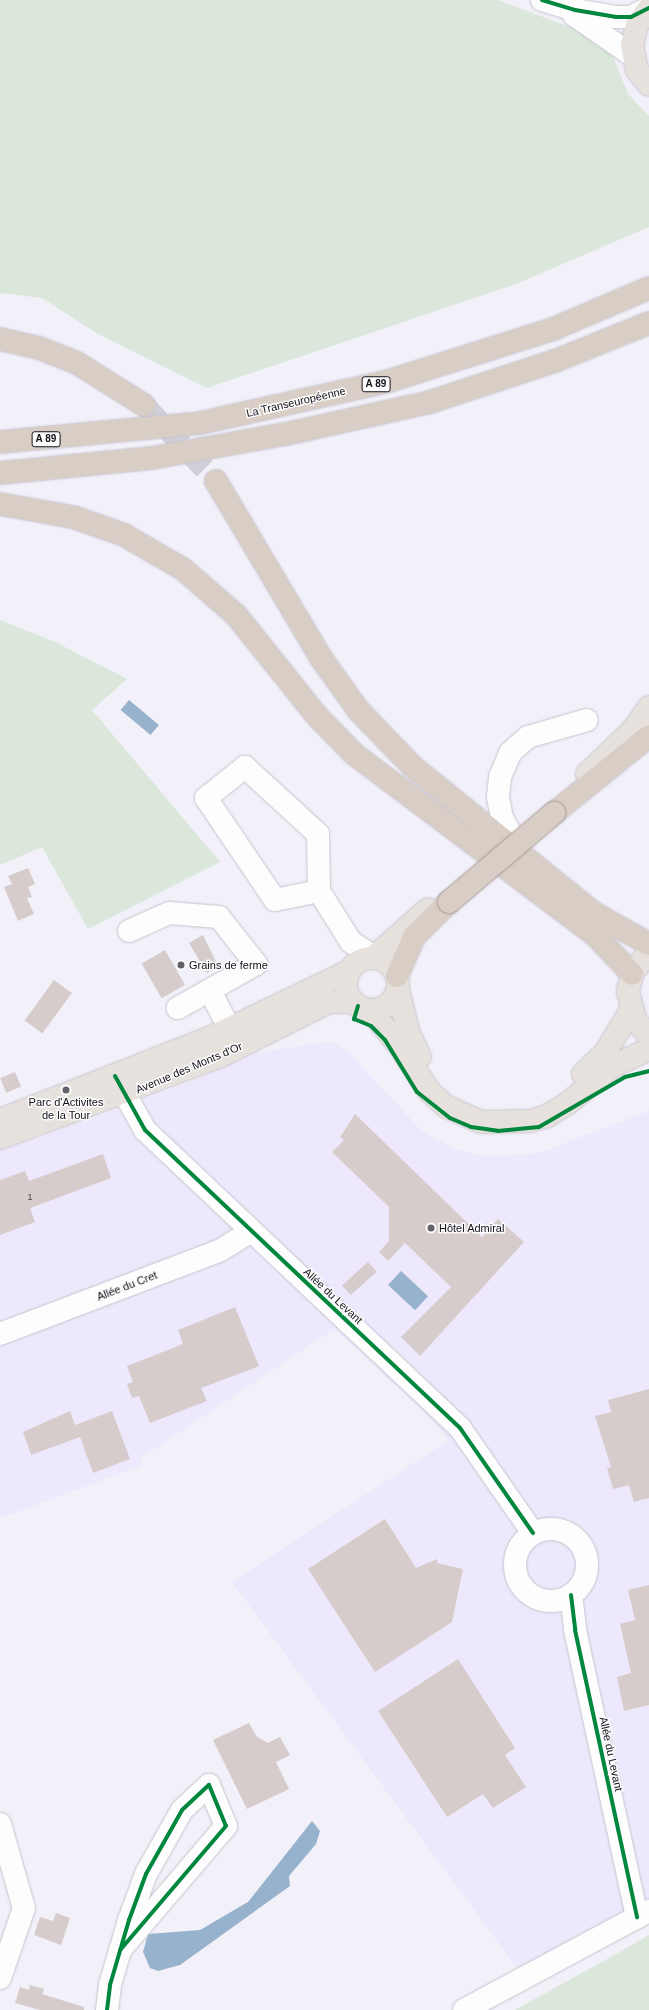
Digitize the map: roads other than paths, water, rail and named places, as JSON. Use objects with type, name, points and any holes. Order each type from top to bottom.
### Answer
[{"type":"highway","name":"La Transeuropéenne","points":[[0,442],[200,423],[389,381],[553,329],[649,288]]},
{"type":"highway","points":[[0,473],[152,458],[286,434],[430,402],[555,362],[649,324]]},
{"type":"highway","points":[[0,339],[39,348],[77,363],[144,405]]},
{"type":"highway","points":[[216,482],[321,658],[360,710],[412,767],[594,913],[649,944]]},
{"type":"highway","points":[[0,504],[73,518],[124,535],[183,569],[236,615],[316,715],[354,754],[596,936],[632,974]]},
{"type":"highway","points":[[397,983],[414,937],[446,898],[551,810],[649,736]]},
{"type":"main road","points":[[649,8],[635,30],[633,56],[649,85]]},
{"type":"main road","points":[[551,810],[606,757],[649,707]]},
{"type":"main road","name":"Avenue des Monts d'Or","points":[[234,1038],[359,964],[446,898]]},
{"type":"main road","points":[[649,952],[632,974],[628,992],[631,1010],[649,1036]]},
{"type":"main road","points":[[631,1010],[605,1053],[580,1078],[553,1097],[526,1109],[504,1111],[459,1099],[427,1069],[409,1034],[397,983],[391,965],[359,964],[346,987],[361,1006],[397,1042],[429,1091],[445,1106],[481,1122],[530,1121],[547,1116],[567,1104],[613,1066],[649,1050]]},
{"type":"main road","points":[[361,1006],[384,1007],[397,983]]},
{"type":"main road","name":"Avenue des Monts d'Or","points":[[0,1138],[234,1038],[329,1002],[361,1006]]},
{"type":"main road","name":"Avenue des Monts d'Or","points":[[0,1120],[119,1086]]},
{"type":"street","points":[[549,3],[616,17],[631,17],[649,8]]},
{"type":"street","points":[[549,3],[603,32],[633,56]]},
{"type":"street","points":[[523,855],[502,818],[498,797],[500,777],[510,753],[528,737],[587,720]]},
{"type":"street","points":[[320,891],[275,900],[206,798],[245,767],[318,834],[320,891],[351,942],[359,964]]},
{"type":"street","points":[[129,931],[169,912],[219,917],[256,964],[178,1008]]},
{"type":"street","points":[[210,991],[234,1038]]},
{"type":"street","name":"Allée du Levant","points":[[119,1086],[145,1130],[460,1428],[533,1533]]},
{"type":"street","name":"Allée du Cret","points":[[0,1334],[221,1250],[251,1231]]},
{"type":"street","points":[[544,1529],[566,1532],[582,1546],[587,1567],[579,1588],[571,1595],[560,1600],[537,1598],[520,1583],[516,1572],[517,1555],[524,1540],[533,1533],[544,1529]]},
{"type":"street","name":"Allée du Levant","points":[[571,1595],[575,1630],[643,1914]]},
{"type":"street","points":[[107,2010],[120,1950],[146,1874],[162,1843],[182,1810],[209,1785],[226,1826],[120,1950]]},
{"type":"street","points":[[0,1824],[24,1908],[0,1978]]},
{"type":"street","points":[[464,2010],[643,1914]]},
{"type":"water","points":[[129,700],[159,725],[151,735],[121,710]]},
{"type":"water","points":[[401,1271],[428,1296],[415,1310],[388,1285]]},
{"type":"water","points":[[312,1821],[320,1831],[316,1844],[289,1876],[290,1886],[180,1965],[158,1971],[150,1968],[143,1952],[148,1934],[200,1930],[248,1902]]},
{"type":"tunnel","points":[[144,405],[216,481]]},
{"type":"place","name":"Grains de ferme","points":[[181,965]]},
{"type":"place","name":"Parc d'Activites de la Tour","points":[[66,1090]]},
{"type":"place","name":"Hôtel Admiral","points":[[431,1228]]}]
